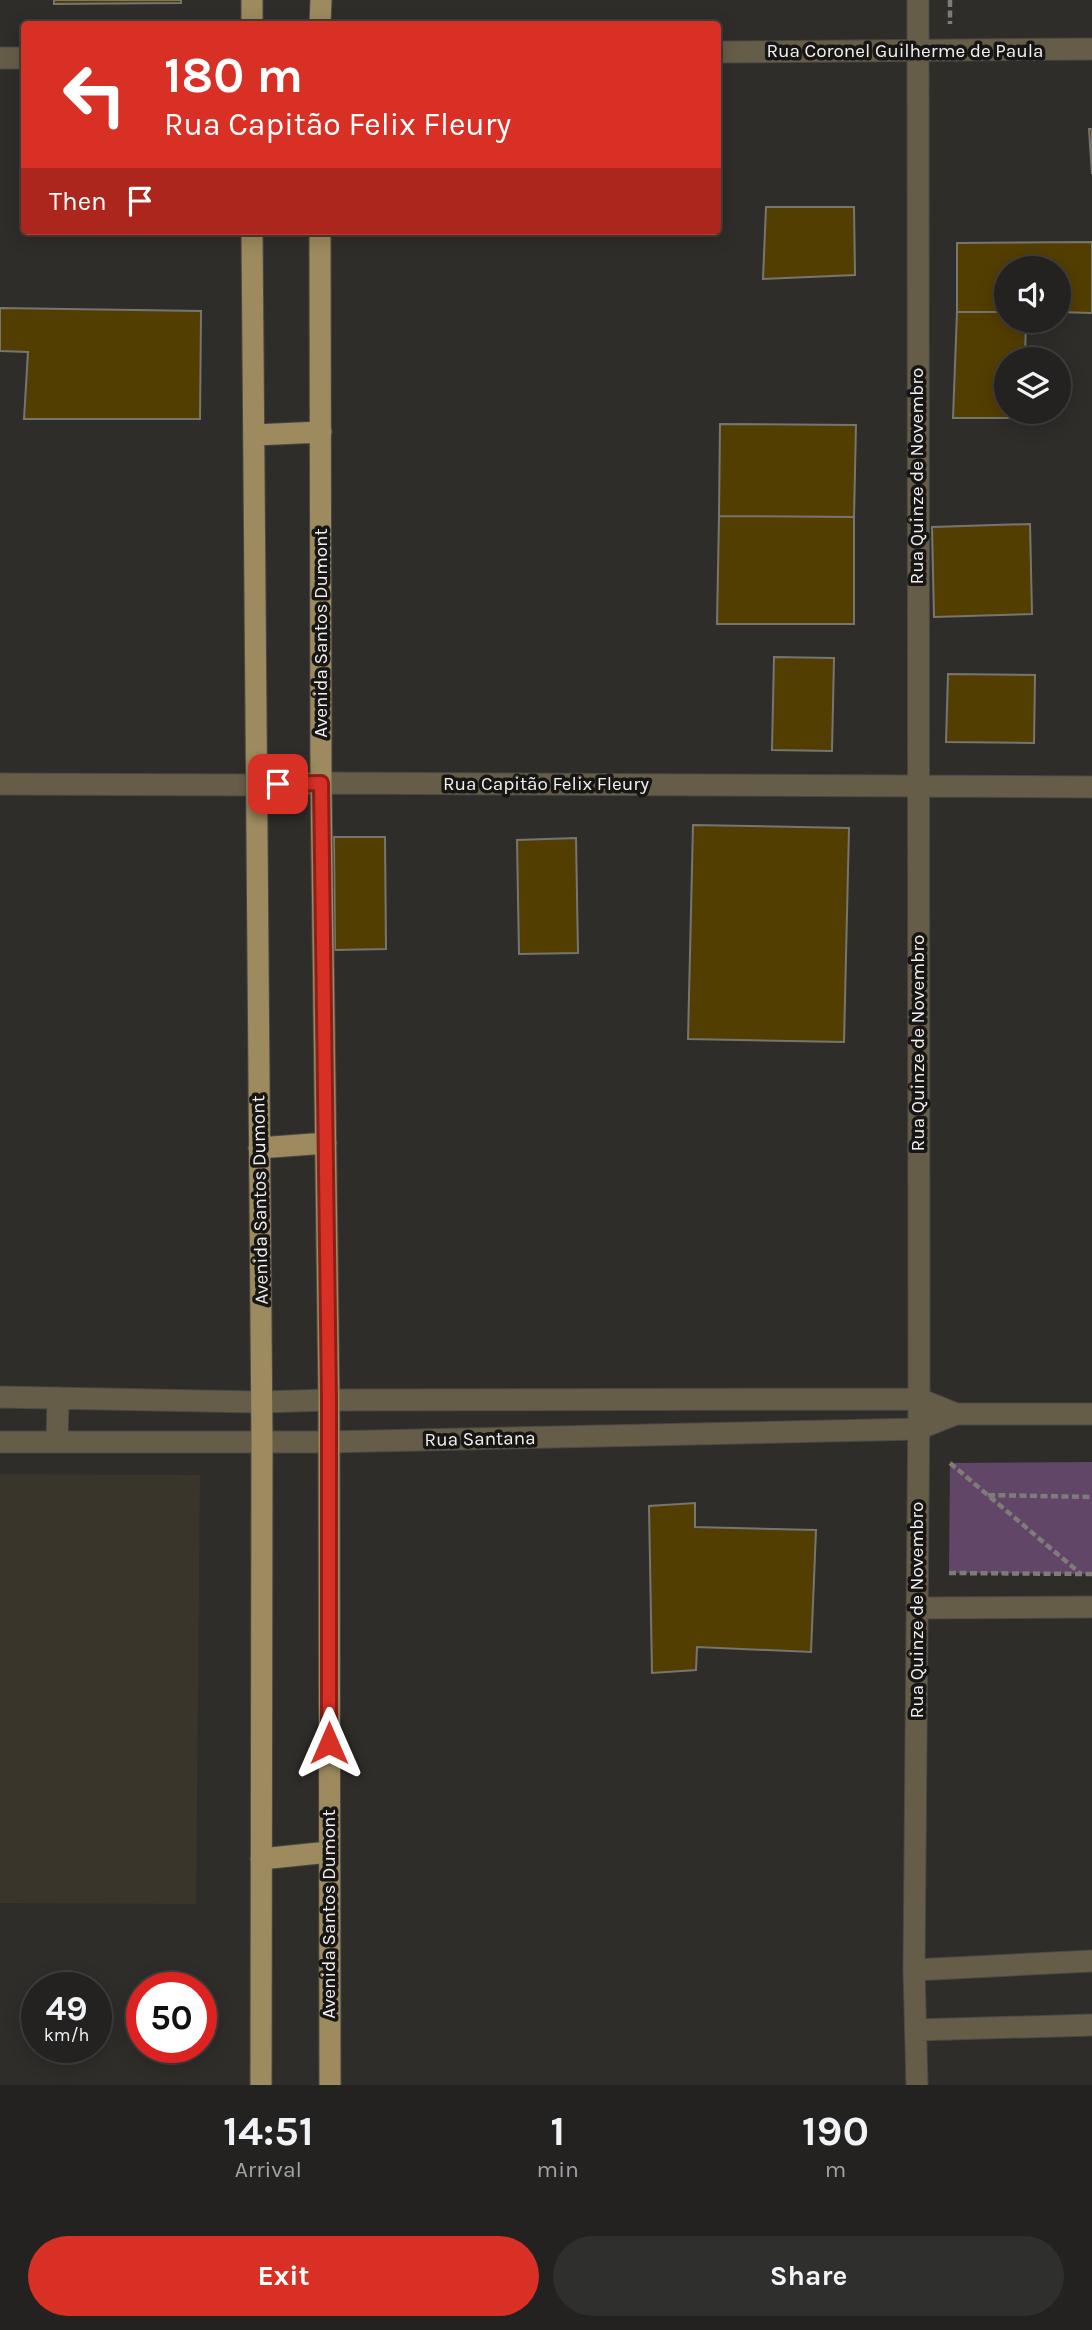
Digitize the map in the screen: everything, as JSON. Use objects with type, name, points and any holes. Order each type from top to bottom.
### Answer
[{"type":"main road","points":[[252,0],[252,21]]},
{"type":"main road","points":[[320,21],[321,0]]},
{"type":"main road","name":"Avenida Santos Dumont","points":[[253,235],[262,1402],[261,2085]]},
{"type":"main road","name":"Avenida Santos Dumont","points":[[320,235],[321,783],[329,1400],[330,2085]]},
{"type":"main road","points":[[254,435],[321,432]]},
{"type":"main road","points":[[259,1148],[326,1143]]},
{"type":"main road","points":[[261,1859],[329,1852]]},
{"type":"street","name":"Rua Quinze de Novembro","points":[[918,0],[919,1399],[914,1970],[918,2085]]},
{"type":"street","name":"Rua Coronel Guilherme de Paula","points":[[721,52],[1092,49]]},
{"type":"street","points":[[0,58],[21,58]]},
{"type":"street","name":"Rua Capitão Felix Fleury","points":[[0,784],[1092,787]]},
{"type":"street","name":"Rua Santana","points":[[0,1397],[262,1402],[919,1399],[956,1413],[1092,1414]]},
{"type":"street","points":[[57,1441],[58,1398]]},
{"type":"street","points":[[605,1399],[607,1436]]},
{"type":"street","name":"Rua Santana","points":[[0,1443],[328,1443],[918,1429],[956,1413]]},
{"type":"street","points":[[918,1608],[1092,1607]]},
{"type":"street","points":[[914,1970],[1092,1961]]},
{"type":"street","points":[[917,2030],[1092,2025]]},
{"type":"path","points":[[950,1463],[1081,1574]]},
{"type":"path","points":[[988,1496],[1092,1497]]},
{"type":"path","points":[[949,1573],[1092,1574]]},
{"type":"shaded area","points":[[1092,1462],[1092,1574],[949,1573],[950,1463]]},
{"type":"shaded area","points":[[0,1474],[200,1475],[196,1904],[0,1903]]},
{"type":"building","points":[[54,0],[181,0],[181,3],[54,4]]},
{"type":"building","points":[[1089,129],[1092,129],[1092,174]]},
{"type":"building","points":[[766,207],[854,207],[855,275],[763,279]]},
{"type":"building","points":[[1092,242],[1092,313],[1071,312],[1071,256],[994,256],[994,312],[957,312],[957,243]]},
{"type":"building","points":[[0,308],[201,311],[200,419],[24,419],[28,352],[0,351]]},
{"type":"building","points":[[957,312],[994,312],[994,333],[1026,333],[1025,347],[994,347],[994,418],[953,418]]},
{"type":"building","points":[[720,424],[856,425],[854,517],[719,516]]},
{"type":"building","points":[[719,516],[854,517],[854,624],[717,624]]},
{"type":"building","points":[[1030,524],[1032,614],[934,617],[932,527]]},
{"type":"building","points":[[774,657],[834,658],[832,751],[772,750]]},
{"type":"building","points":[[948,674],[1035,675],[1034,743],[946,742]]},
{"type":"building","points":[[693,825],[849,828],[844,1042],[688,1039]]},
{"type":"building","points":[[334,837],[385,837],[386,949],[335,950]]},
{"type":"building","points":[[576,838],[578,953],[519,954],[517,840]]},
{"type":"building","points":[[695,1503],[695,1527],[816,1530],[811,1652],[697,1647],[696,1670],[652,1673],[649,1506]]},
{"type":"route","points":[[278,784],[321,783],[329,1400],[329,1743]]}]
